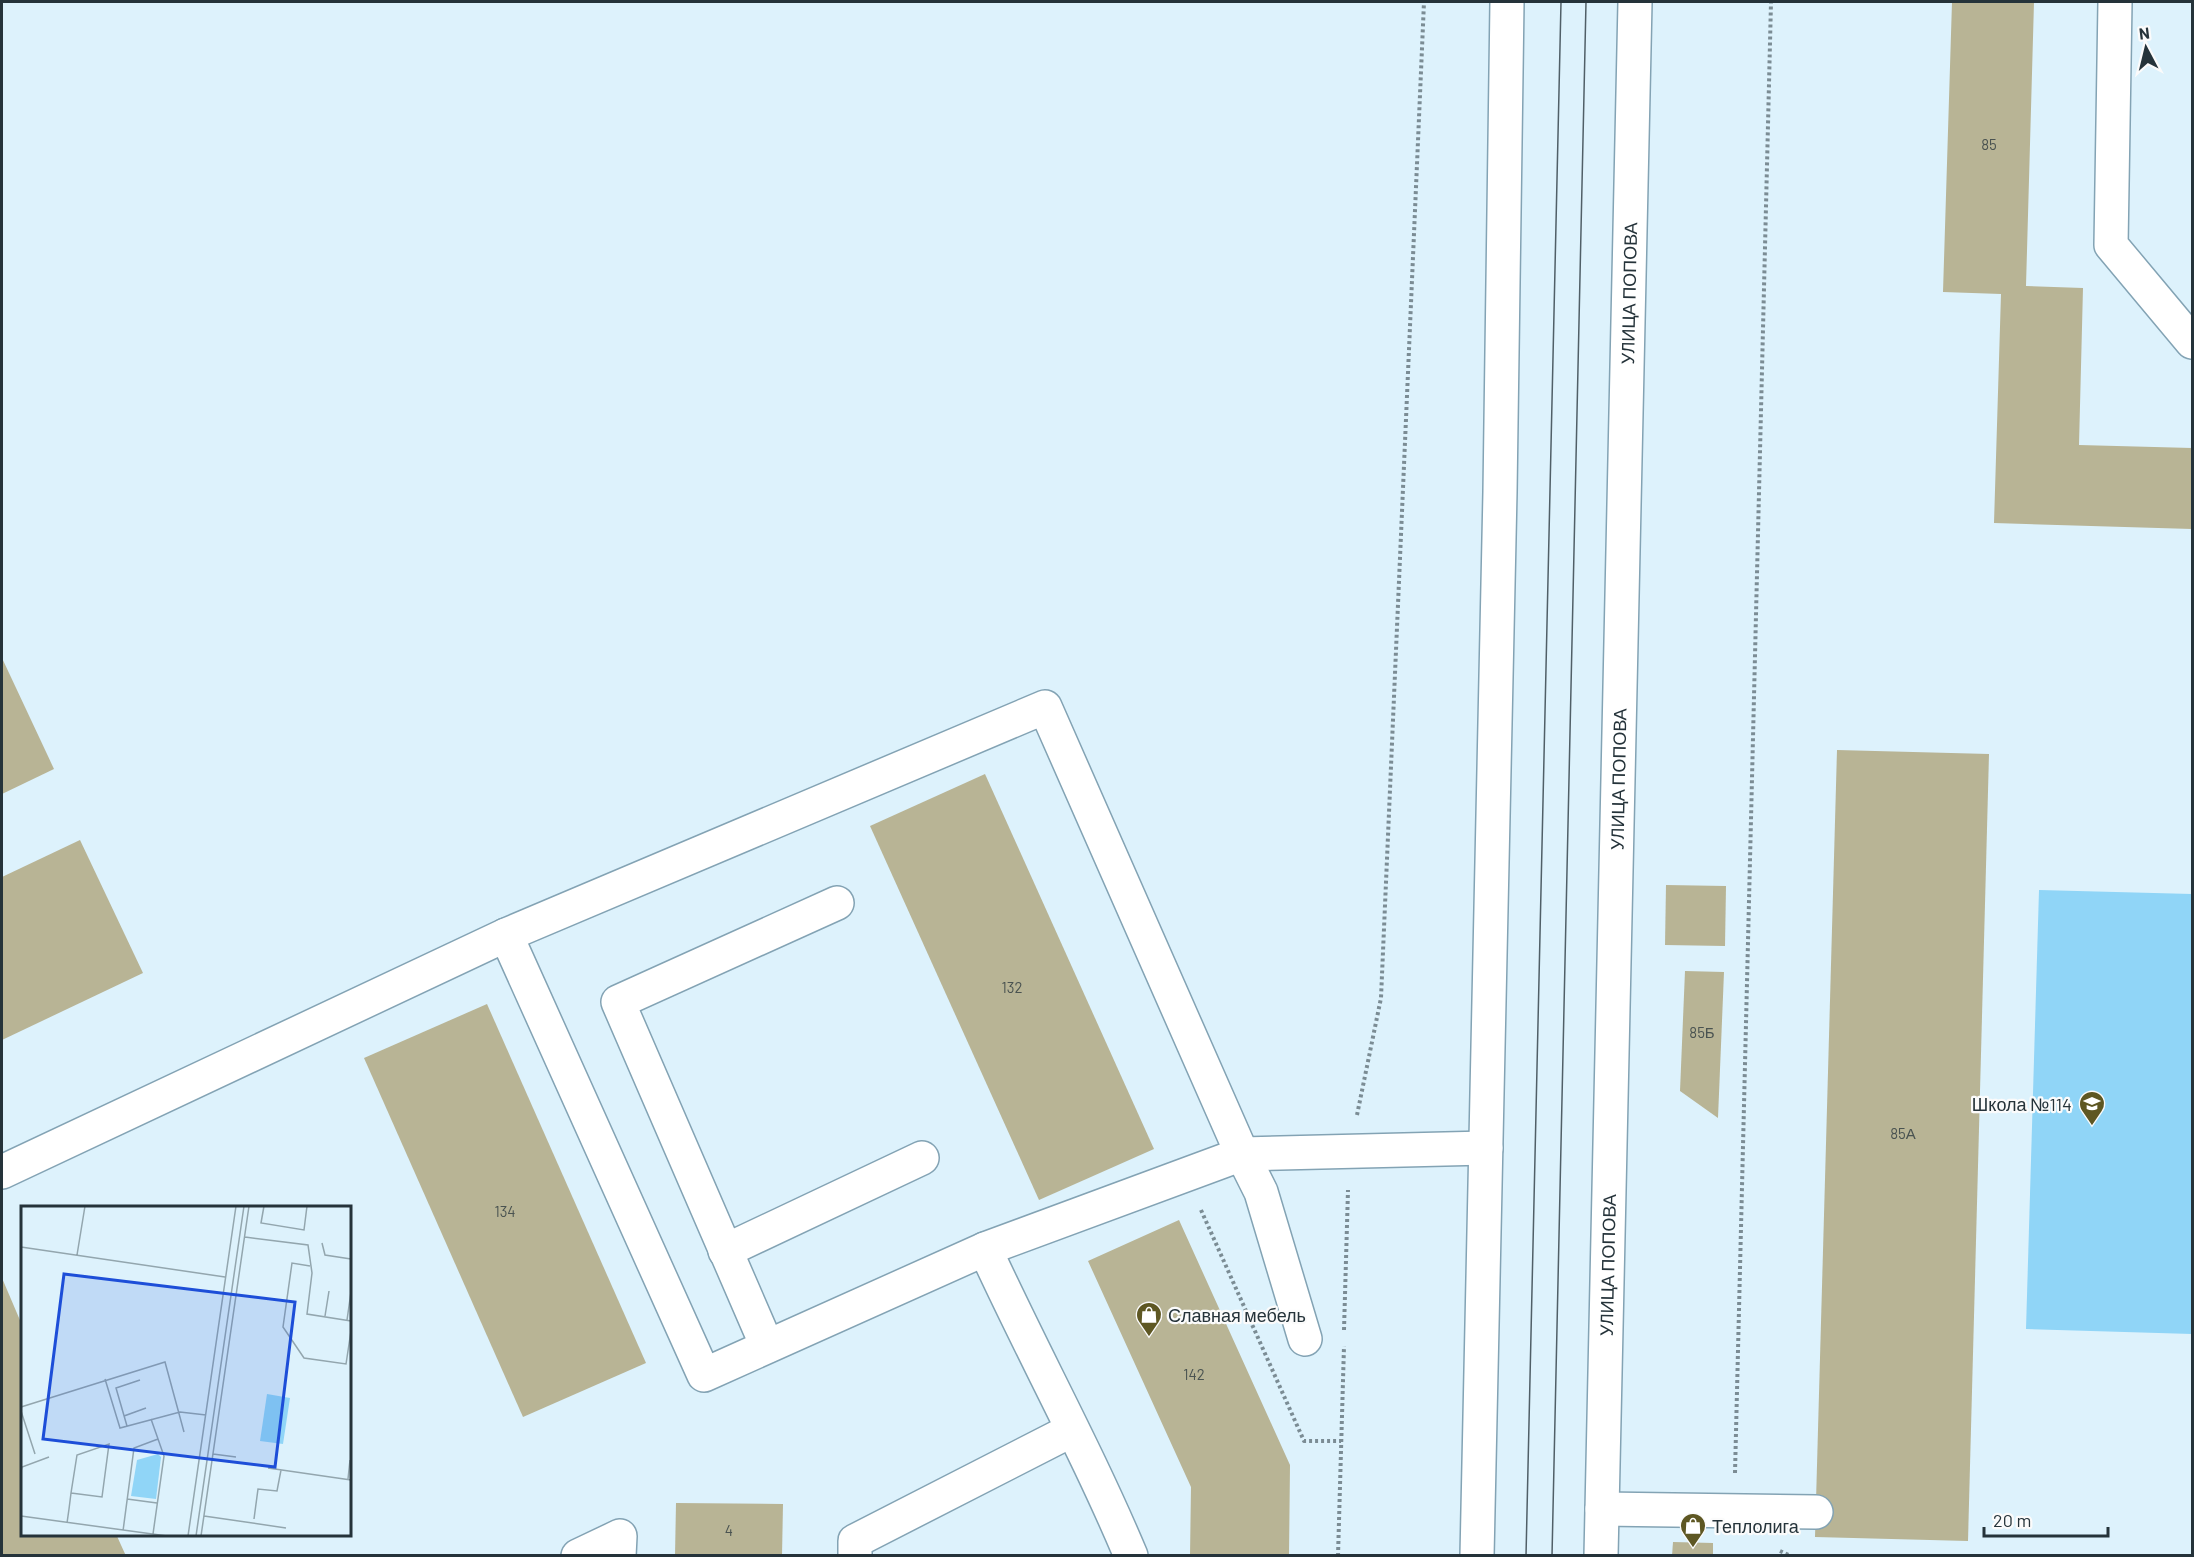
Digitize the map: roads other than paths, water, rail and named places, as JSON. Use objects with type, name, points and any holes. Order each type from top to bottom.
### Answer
[{"type":"main road","points":[[1477,1556],[1500,504],[1507,2]]},
{"type":"main road","name":"УЛИЦА ПОПОВА","points":[[1601,1556],[1635,2]]},
{"type":"main road","points":[[2115,2],[2111,245],[2193,342]]},
{"type":"main road","points":[[2,1172],[506,935],[1045,706],[1242,1154],[1261,1192],[1305,1339]]},
{"type":"main road","points":[[767,1346],[618,1002],[837,903]]},
{"type":"main road","points":[[506,935],[704,1375],[985,1249],[1242,1154],[1486,1148]]},
{"type":"main road","points":[[725,1251],[922,1158]]},
{"type":"main road","points":[[985,1249],[1115,1517],[1131,1556]]},
{"type":"main road","points":[[855,1556],[855,1541],[1072,1430]]},
{"type":"main road","points":[[1602,1509],[1816,1512]]},
{"type":"main road","points":[[578,1556],[620,1536],[619,1556]]},
{"type":"tram line","points":[[1526,1556],[1561,2]]},
{"type":"tram line","points":[[1552,1556],[1586,2]]},
{"type":"place","name":"Школа №114","points":[[2092,1127]]},
{"type":"place","name":"Славная мебель","points":[[1149,1338]]},
{"type":"place","name":"Теплолига","points":[[1693,1549]]}]
